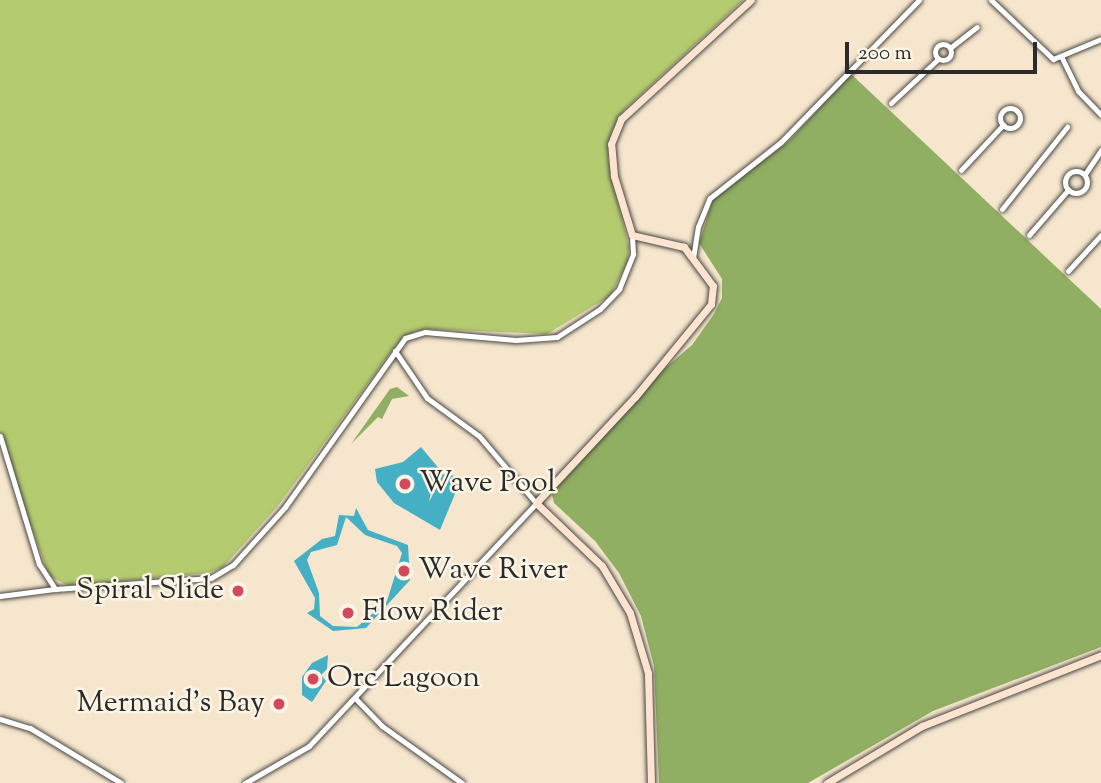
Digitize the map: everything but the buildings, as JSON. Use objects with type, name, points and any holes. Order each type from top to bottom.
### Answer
[{"type":"main road","points":[[651,783],[648,673],[630,613],[602,566],[536,503],[635,397],[711,304],[713,286],[694,258],[676,243],[632,235],[612,165],[615,130],[639,101],[751,0]]},
{"type":"main road","points":[[827,783],[922,726],[1101,655]]},
{"type":"street","points":[[694,258],[698,227],[710,198],[781,142],[919,0]]},
{"type":"street","points":[[991,0],[1053,59],[1062,58],[1101,39]]},
{"type":"street","points":[[891,103],[938,59],[948,59],[950,48],[976,27]]},
{"type":"street","points":[[938,59],[937,47],[950,48]]},
{"type":"street","points":[[1062,58],[1078,91],[1101,115]]},
{"type":"street","points":[[961,170],[1003,125]]},
{"type":"street","points":[[1002,209],[1067,127]]},
{"type":"street","points":[[1068,190],[1084,190],[1085,174],[1101,150]]},
{"type":"street","points":[[1029,235],[1068,190],[1069,173],[1085,174]]},
{"type":"street","points":[[0,596],[55,589],[196,579],[226,571],[285,506],[405,338],[419,332],[544,341],[557,337],[600,309],[619,289],[633,254],[632,235]]},
{"type":"street","points":[[1068,271],[1101,235]]},
{"type":"street","points":[[1093,243],[1100,249]]},
{"type":"street","points":[[245,783],[309,746],[536,503],[480,436],[427,398],[395,351]]},
{"type":"street","points":[[0,436],[39,564],[55,589]]},
{"type":"street","points":[[355,698],[392,733],[463,783]]},
{"type":"street","points":[[0,719],[30,728],[121,783]]},
{"type":"green space","points":[[0,0],[743,0],[624,110],[611,133],[608,159],[629,248],[627,263],[610,296],[547,334],[428,329],[414,332],[397,344],[277,507],[223,567],[208,573],[69,586],[49,576],[0,439]]},
{"type":"green space","points":[[851,74],[1101,309],[1101,647],[933,711],[808,783],[659,783],[654,666],[641,616],[619,573],[595,541],[554,503],[551,490],[656,376],[692,345],[714,314],[722,298],[722,279],[699,243],[713,199],[789,141]]},
{"type":"green space","points":[[397,387],[409,396],[392,399],[382,419],[378,417],[351,444],[390,389]]},
{"type":"water","name":"Wave Pool","points":[[421,447],[441,471],[434,479],[429,502],[443,474],[462,477],[440,530],[394,503],[377,482],[375,469],[403,462]]},
{"type":"water","name":"Wave River","points":[[356,508],[368,530],[408,545],[410,580],[366,628],[333,631],[307,613],[314,609],[315,598],[294,561],[322,539],[335,536],[339,515],[354,516]],"holes":[[[346,517],[365,535],[397,546],[402,553],[387,601],[357,627],[333,626],[320,616],[319,593],[307,560],[311,552],[337,545]]]},
{"type":"water","name":"Orc Lagoon","points":[[328,655],[327,669],[321,675],[326,681],[312,702],[302,695],[302,677],[312,663]]},
{"type":"place","name":"Wave Pool","points":[[405,484]]},
{"type":"place","name":"Wave River","points":[[404,571]]},
{"type":"place","name":"Spiral Slide","points":[[238,591]]},
{"type":"place","name":"Flow Rider","points":[[348,613]]},
{"type":"place","name":"Orc Lagoon","points":[[313,679]]},
{"type":"place","name":"Mermaid's Bay","points":[[279,704]]}]
